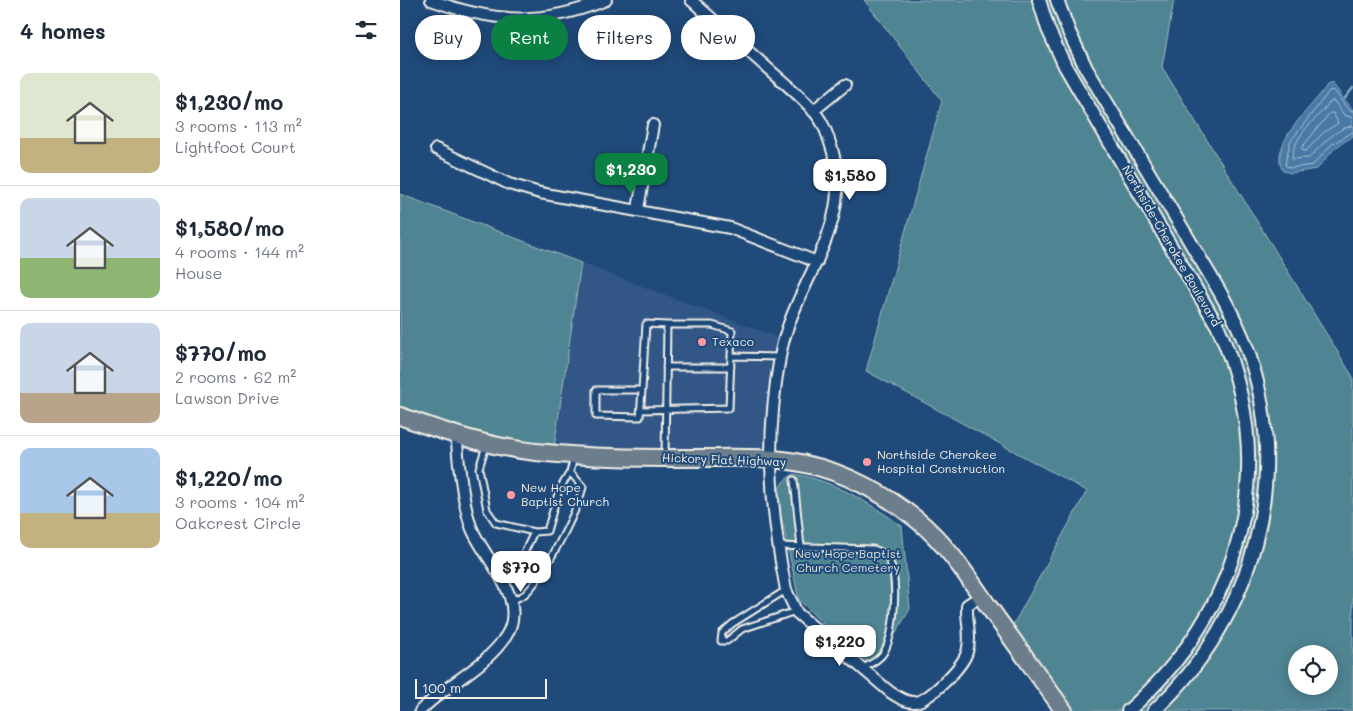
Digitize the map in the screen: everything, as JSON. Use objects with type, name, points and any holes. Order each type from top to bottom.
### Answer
[{"type":"main road","name":"Hickory Flat Highway","points":[[400,416],[487,444],[534,452],[574,455],[769,460],[806,464],[828,470],[883,496],[918,520],[981,596],[1064,711]]},
{"type":"street","points":[[431,0],[448,3],[476,15],[535,20],[590,7],[606,0]]},
{"type":"street","points":[[691,0],[820,118],[829,140],[838,176],[836,215],[817,262],[788,324],[780,357],[769,460],[772,513],[786,590],[796,611],[861,669],[901,699],[914,702],[923,699],[963,662],[969,642],[966,605],[981,596]]},
{"type":"street","name":"Northside-Cherokee Boulevard","points":[[1039,0],[1048,29],[1065,66],[1218,327],[1233,363],[1246,423],[1249,464],[1246,503],[1238,543],[1226,578],[1208,615],[1175,664],[1149,693],[1128,711]]},
{"type":"street","name":"Northside-Cherokee Boulevard","points":[[1057,0],[1083,62],[1220,292],[1238,328],[1258,386],[1265,424],[1267,466],[1263,506],[1256,545],[1243,584],[1226,620],[1206,652],[1176,689],[1154,711]]},
{"type":"street","points":[[813,111],[845,85]]},
{"type":"street","points":[[638,209],[653,125]]},
{"type":"street","points":[[436,148],[509,184],[540,193],[638,209],[730,228],[817,262]]},
{"type":"street","points":[[420,711],[439,693],[482,662],[505,637],[514,609],[501,576],[486,555],[472,528],[457,455],[457,435]]},
{"type":"lane","points":[[641,410],[729,408],[732,331],[712,325],[646,324],[641,410],[640,418],[596,416],[596,390],[642,390]]},
{"type":"lane","points":[[665,458],[667,325]]},
{"type":"lane","points":[[731,356],[780,357]]},
{"type":"lane","points":[[666,367],[730,367]]},
{"type":"lane","points":[[487,444],[479,468],[487,510],[496,523],[534,532],[547,531],[559,490],[570,472],[574,455]]},
{"type":"lane","points":[[511,601],[524,595],[535,582],[572,515],[584,487],[570,472]]},
{"type":"lane","points":[[794,480],[801,547]]},
{"type":"lane","points":[[515,572],[534,532]]},
{"type":"lane","points":[[778,546],[873,549],[882,552],[889,559],[894,592],[894,612],[889,640],[882,655],[861,669]]},
{"type":"lane","points":[[786,590],[732,624],[722,633],[721,641],[727,641],[742,629],[796,611]]},
{"type":"shaded area","points":[[581,263],[788,341],[767,450],[625,459],[553,454]]},
{"type":"green space","points":[[864,0],[1174,0],[1162,67],[1353,377],[1353,711],[1067,711],[1013,625],[1087,491],[866,371],[942,101]]},
{"type":"green space","points":[[400,194],[581,263],[553,454],[400,417]]},
{"type":"green space","name":"New Hope Baptist Church Cemetery","points":[[794,474],[837,487],[877,509],[902,526],[910,609],[875,668],[830,631],[799,600],[778,501],[781,485]]},
{"type":"water","points":[[1332,83],[1353,110],[1353,136],[1335,148],[1317,169],[1291,173],[1283,171],[1280,160],[1281,149],[1286,137],[1327,85]]},
{"type":"waterway","points":[[1345,98],[1353,88]]},
{"type":"place","name":"Texaco","points":[[702,342]]},
{"type":"place","name":"Northside Cherokee Hospital Construction","points":[[867,462]]},
{"type":"place","name":"New Hope Baptist Church","points":[[511,495]]}]
